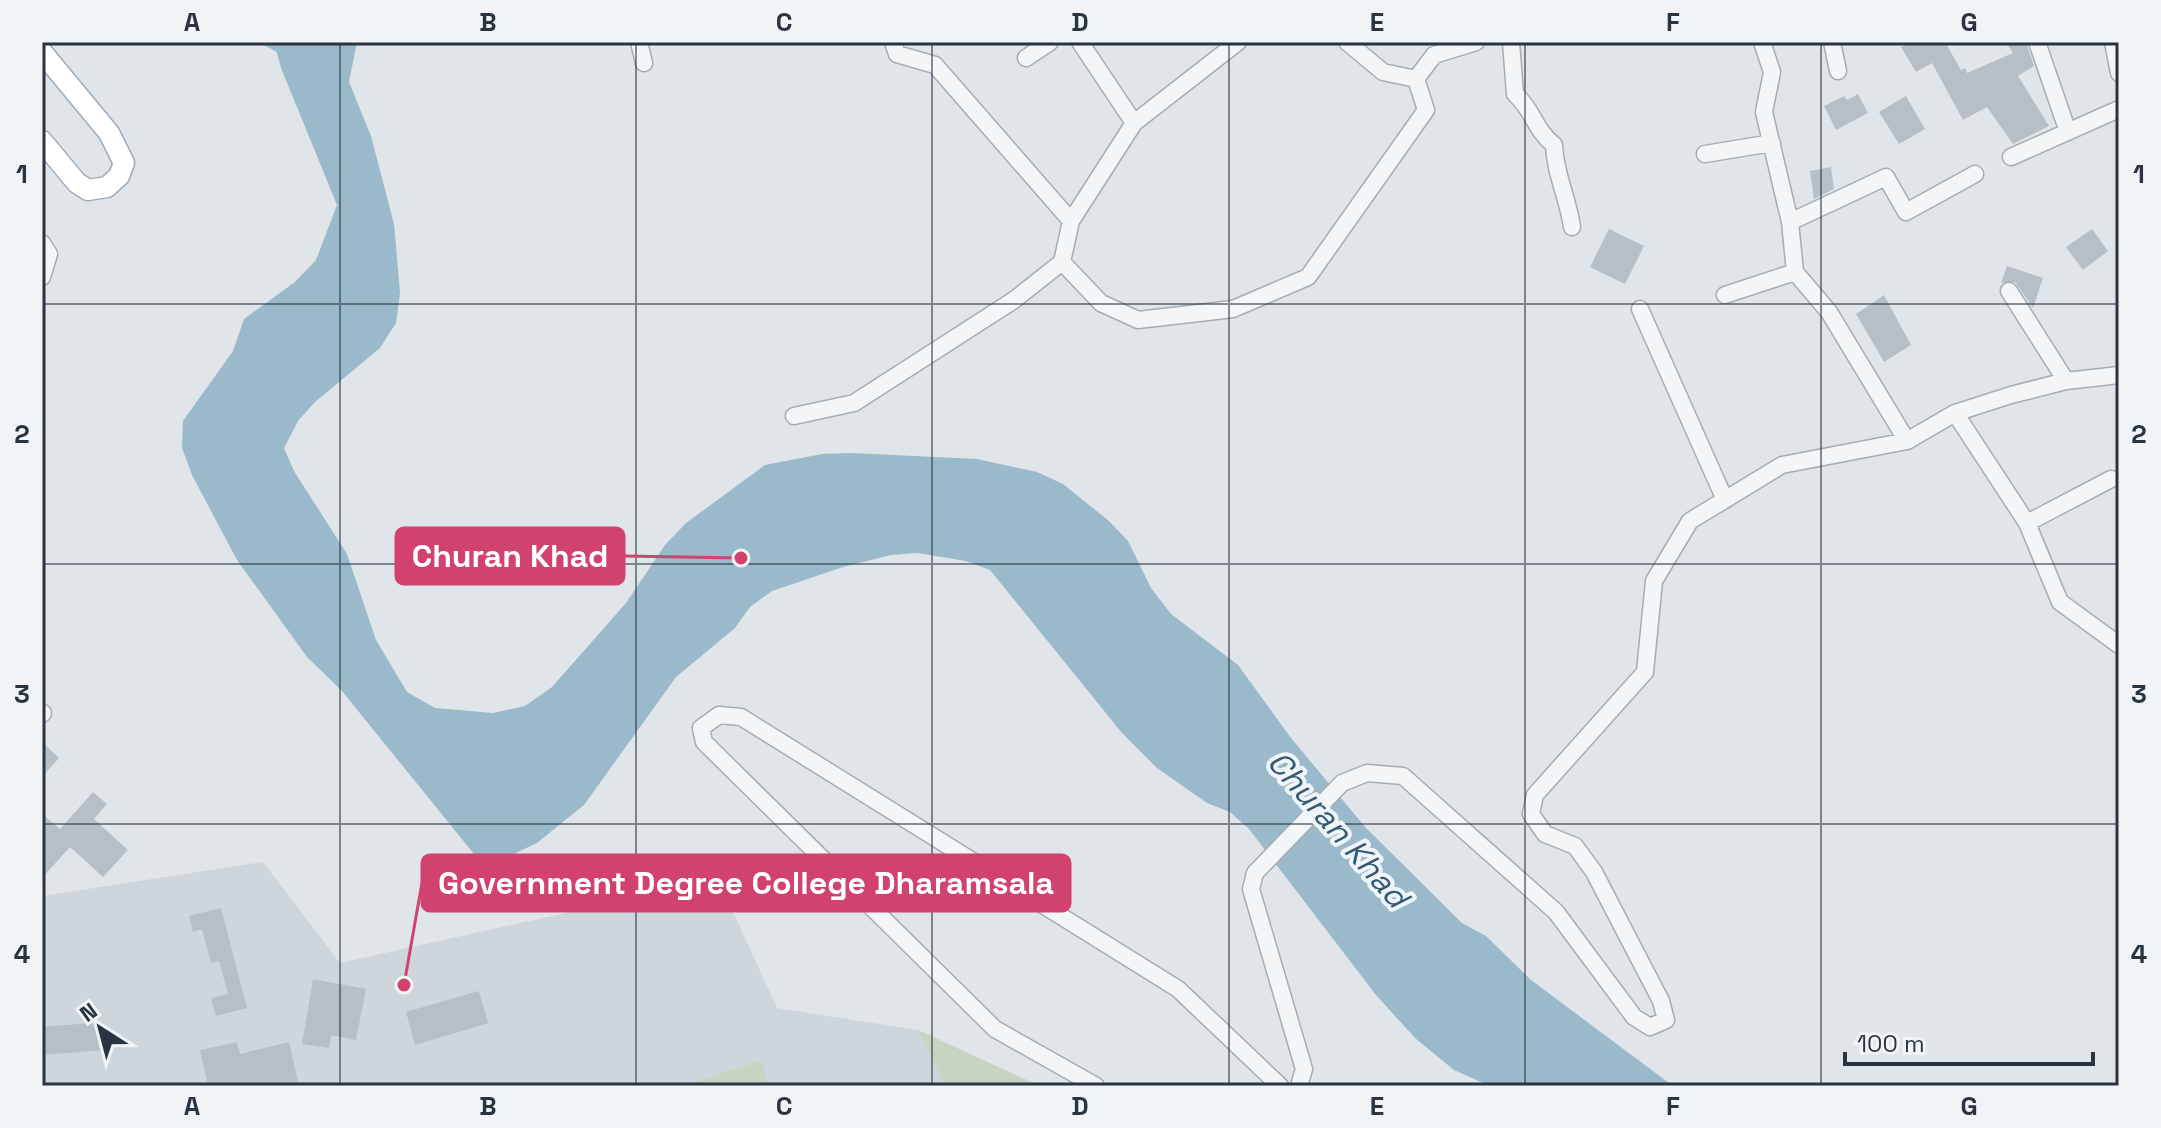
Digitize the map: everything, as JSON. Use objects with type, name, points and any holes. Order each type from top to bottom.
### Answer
[{"type":"main road","points":[[42,52],[109,133],[124,163],[123,170],[107,187],[88,190],[77,183],[42,141]]},
{"type":"street","points":[[639,42],[644,63]]},
{"type":"street","points":[[893,42],[897,54],[935,65],[1071,221]]},
{"type":"street","points":[[1026,58],[1050,42]]},
{"type":"street","points":[[1080,42],[1134,123]]},
{"type":"street","points":[[794,416],[854,403],[1014,300],[1062,262],[1071,221],[1134,123],[1238,42]]},
{"type":"street","points":[[1347,42],[1383,72],[1416,79]]},
{"type":"street","points":[[1416,79],[1434,55],[1476,42]]},
{"type":"street","points":[[1511,42],[1515,94],[1528,106],[1539,133],[1554,145],[1555,171],[1567,192],[1572,227]]},
{"type":"street","points":[[1762,42],[1772,72],[1764,112],[1790,222],[1795,272],[1829,312],[1907,441]]},
{"type":"street","points":[[1832,42],[1838,71]]},
{"type":"street","points":[[2037,42],[2068,132]]},
{"type":"street","points":[[2113,42],[2119,73]]},
{"type":"street","points":[[1062,262],[1101,303],[1138,320],[1233,309],[1308,277],[1426,110],[1416,79]]},
{"type":"street","points":[[2011,157],[2119,109]]},
{"type":"street","points":[[1705,154],[1772,143]]},
{"type":"street","points":[[1790,222],[1886,177],[1906,212],[1975,174]]},
{"type":"street","points":[[42,243],[49,254],[42,277]]},
{"type":"street","points":[[1725,295],[1795,272]]},
{"type":"street","points":[[2009,291],[2066,381]]},
{"type":"street","points":[[1640,309],[1725,500]]},
{"type":"street","points":[[1299,1086],[1304,1069],[1251,889],[1255,873],[1342,783],[1367,773],[1403,776],[1556,912],[1634,1017],[1650,1027],[1666,1020],[1661,1001],[1594,872],[1575,846],[1545,834],[1531,814],[1535,795],[1645,672],[1654,581],[1690,521],[1782,465],[1907,441],[1955,413],[2066,381],[2119,375]]},
{"type":"street","points":[[1955,413],[2027,523],[2060,602],[2119,645]]},
{"type":"street","points":[[2027,523],[2111,479]]},
{"type":"street","points":[[1096,1086],[995,1029],[704,742],[701,728],[719,715],[741,717],[1178,989],[1280,1086]]},
{"type":"shaded area","points":[[263,862],[340,963],[718,879],[777,1008],[918,1030],[945,1086],[42,1086],[42,896]]},
{"type":"green space","points":[[918,1030],[1040,1086],[945,1086]]},
{"type":"green space","points":[[761,1061],[769,1086],[681,1086]]},
{"type":"water","points":[[274,42],[357,42],[349,82],[371,136],[394,224],[400,293],[396,323],[380,348],[315,402],[298,421],[284,448],[294,471],[347,554],[376,640],[407,692],[435,708],[493,713],[525,706],[552,687],[626,603],[665,545],[686,523],[765,465],[822,454],[851,453],[977,459],[1037,472],[1063,484],[1109,521],[1128,541],[1151,588],[1171,614],[1238,665],[1291,738],[1366,828],[1462,923],[1486,936],[1531,980],[1673,1086],[1490,1086],[1454,1070],[1415,1038],[1376,995],[1249,829],[1230,812],[1207,803],[1157,768],[1122,733],[990,570],[966,561],[917,553],[891,555],[843,567],[772,591],[750,607],[735,628],[676,677],[584,805],[537,843],[494,863],[474,854],[342,691],[307,657],[237,560],[192,475],[182,448],[183,421],[233,351],[244,319],[295,282],[316,260],[337,205],[281,68]]},
{"type":"building","points":[[1909,42],[1945,42],[1961,70],[1965,68],[1967,73],[2013,53],[2006,42],[2026,42],[2034,66],[2018,76],[2049,126],[2013,144],[1987,107],[1963,120],[1932,63],[1916,72],[1901,47]]},
{"type":"building","points":[[1858,94],[1868,113],[1836,130],[1824,106],[1844,96],[1847,100]]},
{"type":"building","points":[[1906,96],[1925,129],[1899,144],[1879,112]]},
{"type":"building","points":[[1831,167],[1834,189],[1814,199],[1810,171]]},
{"type":"building","points":[[1609,229],[1644,246],[1625,284],[1590,267]]},
{"type":"building","points":[[2092,229],[2108,251],[2083,270],[2066,247]]},
{"type":"building","points":[[2007,266],[2043,278],[2033,308],[2015,282],[2001,283]]},
{"type":"building","points":[[1884,295],[1911,345],[1884,362],[1856,314]]},
{"type":"building","points":[[42,742],[59,758],[42,777]]},
{"type":"building","points":[[93,792],[107,804],[94,819],[128,850],[103,877],[70,847],[42,878],[42,814],[60,829]]},
{"type":"building","points":[[221,908],[247,1008],[216,1016],[211,998],[228,994],[219,961],[211,963],[202,929],[193,932],[189,916]]},
{"type":"building","points":[[313,979],[366,989],[356,1040],[331,1035],[329,1048],[302,1044]]},
{"type":"building","points":[[479,991],[488,1023],[415,1045],[406,1012]]},
{"type":"building","points":[[103,1022],[105,1050],[42,1055],[42,1027]]},
{"type":"building","points":[[237,1042],[240,1054],[289,1042],[299,1086],[208,1086],[200,1050]]},
{"type":"waterway","points":[[264,42],[280,51]]},
{"type":"place","name":"Churan Khad","points":[[741,558]]},
{"type":"place","name":"Government Degree College Dharamsala","points":[[404,985]]}]
